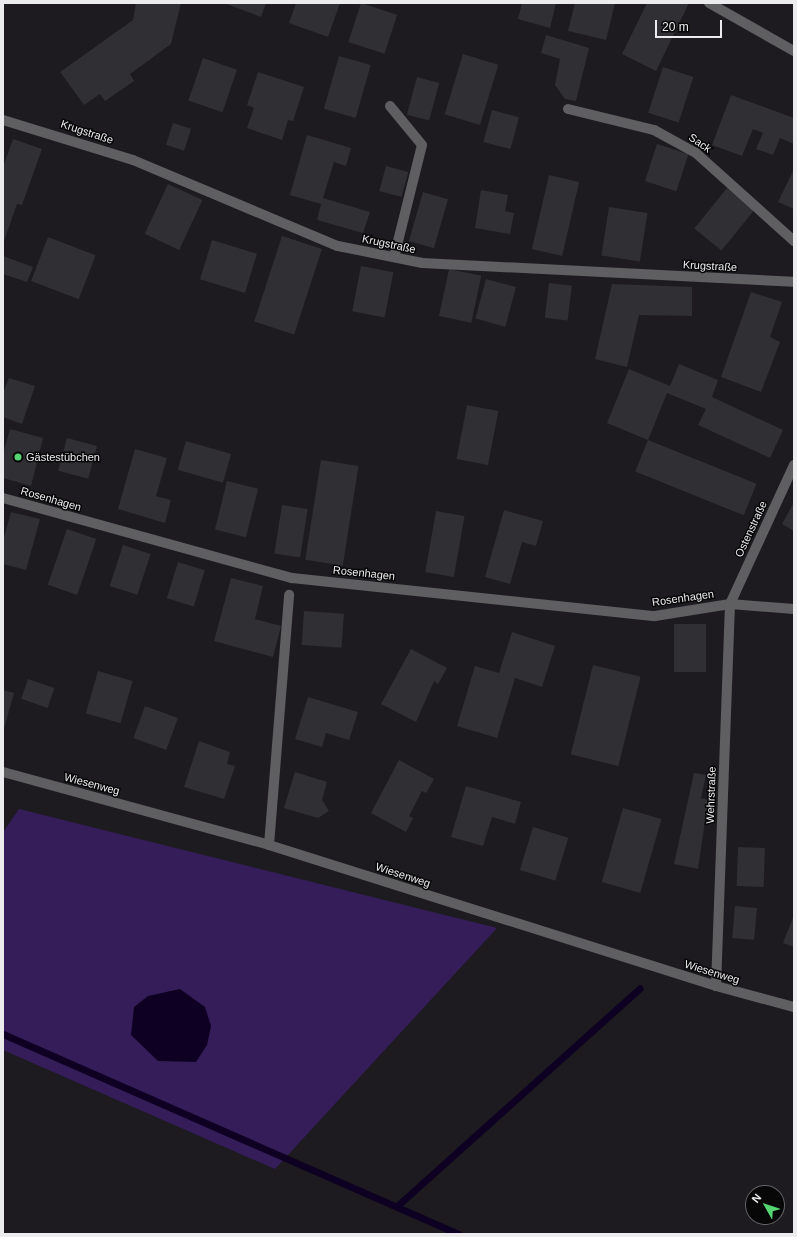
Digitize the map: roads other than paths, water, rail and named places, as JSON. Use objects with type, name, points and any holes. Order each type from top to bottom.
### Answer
[{"type":"street","points":[[708,3],[794,51]]},
{"type":"street","points":[[390,106],[422,145],[394,257]]},
{"type":"street","name":"Sack","points":[[568,109],[654,130],[696,153],[794,241]]},
{"type":"street","name":"Krugstraße","points":[[3,120],[133,160],[338,246],[422,263],[794,282]]},
{"type":"street","name":"Ostenstraße","points":[[730,604],[794,465]]},
{"type":"street","name":"Rosenhagen","points":[[3,498],[292,578],[655,616],[730,604],[794,609]]},
{"type":"street","points":[[269,845],[289,595]]},
{"type":"street","name":"Wehrstraße","points":[[716,986],[730,604]]},
{"type":"street","name":"Wiesenweg","points":[[3,772],[269,845],[716,986],[794,1007]]},
{"type":"waterway","points":[[397,1206],[640,988]]},
{"type":"waterway","points":[[3,1034],[459,1234]]},
{"type":"place","name":"Gästestübchen","points":[[18,457]]}]
